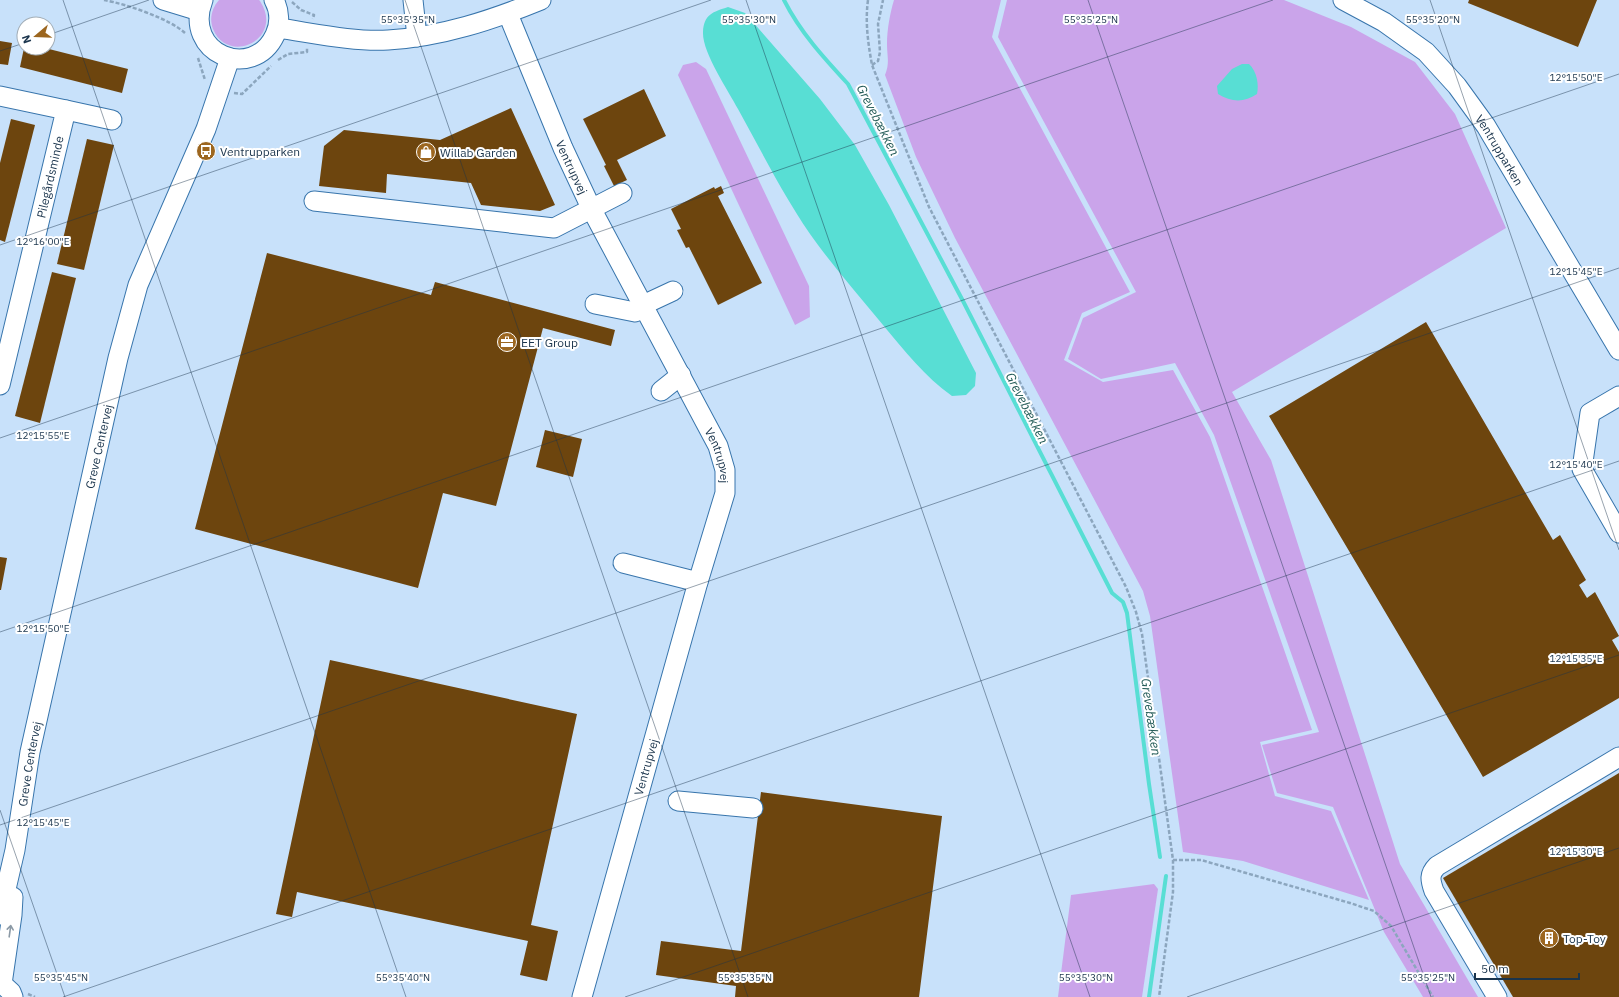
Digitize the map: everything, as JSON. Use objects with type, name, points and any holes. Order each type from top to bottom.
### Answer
[{"type":"street","points":[[163,0],[201,5],[198,23],[202,35],[209,46],[218,54],[230,58],[246,59],[260,53],[272,42],[278,28],[279,15],[274,0]]},
{"type":"street","points":[[413,0],[417,37]]},
{"type":"street","points":[[278,28],[346,38],[380,40],[417,37],[455,30],[508,14],[541,0]]},
{"type":"street","name":"Ventrupparken","points":[[1343,0],[1384,22],[1426,52],[1457,86],[1486,126],[1617,342]]},
{"type":"street","name":"Ventrupvej","points":[[508,14],[563,148],[592,210],[718,446],[725,470],[725,493],[698,582],[582,997]]},
{"type":"street","name":"Greve Centervej","points":[[0,915],[15,850],[30,752],[120,350],[138,285],[206,129],[230,58]]},
{"type":"street","points":[[0,96],[112,120]]},
{"type":"street","name":"Pilegårdsminde","points":[[0,385],[66,110]]},
{"type":"street","points":[[314,201],[554,228],[592,210],[622,193]]},
{"type":"street","points":[[595,304],[635,312],[673,291]]},
{"type":"street","points":[[661,391],[681,375]]},
{"type":"street","points":[[1619,396],[1590,413],[1582,469],[1619,533]]},
{"type":"street","points":[[623,563],[698,582]]},
{"type":"street","points":[[1497,997],[1434,891],[1430,881],[1431,872],[1437,866],[1619,757]]},
{"type":"street","points":[[678,801],[753,808]]},
{"type":"street","name":"Greve Centervej","points":[[5,988],[12,915],[15,850]]},
{"type":"path","points":[[291,0],[301,10],[314,15]]},
{"type":"path","points":[[868,0],[866,13],[867,40],[872,65],[929,207],[1126,587],[1136,612],[1142,634],[1173,860],[1173,892],[1159,997]]},
{"type":"path","points":[[872,65],[878,61],[880,52],[878,24],[883,0]]},
{"type":"path","points":[[1173,860],[1201,860],[1374,911],[1391,926],[1433,997]]},
{"type":"shaded area","points":[[219,0],[259,0],[266,15],[265,27],[260,36],[252,43],[241,46],[230,46],[220,40],[213,29],[211,21],[213,10]]},
{"type":"shaded area","points":[[894,0],[1001,0],[992,37],[1130,292],[1082,313],[1064,360],[1103,382],[1173,370],[1210,437],[1312,730],[1260,742],[1275,796],[1331,811],[1369,900],[1243,861],[1183,852],[1150,616],[1143,591],[955,238],[916,157],[885,75],[888,63],[888,27]]},
{"type":"shaded area","points":[[1007,0],[1284,0],[1351,27],[1415,62],[1455,114],[1506,228],[1232,392],[1271,460],[1400,864],[1478,997],[1423,997],[1384,932],[1333,807],[1277,793],[1262,745],[1319,732],[1214,435],[1175,363],[1101,379],[1068,359],[1083,318],[1136,292],[998,37]]},
{"type":"shaded area","points":[[728,7],[745,13],[820,99],[855,145],[889,205],[976,373],[975,386],[966,395],[952,396],[942,389],[915,363],[818,245],[796,212],[716,71],[707,50],[703,32],[705,21],[707,17],[714,12]]},
{"type":"shaded area","points":[[696,62],[706,69],[809,286],[810,317],[795,325],[678,75],[683,65]]},
{"type":"shaded area","points":[[1242,64],[1249,64],[1256,74],[1258,86],[1257,94],[1247,99],[1233,100],[1218,94],[1217,86],[1232,69]]},
{"type":"shaded area","points":[[1154,884],[1158,889],[1142,997],[1058,997],[1071,895]]},
{"type":"building","points":[[1469,0],[1597,0],[1578,47],[1468,3]]},
{"type":"building","points":[[0,41],[12,43],[8,65],[0,64]]},
{"type":"building","points":[[56,51],[128,69],[122,93],[20,67],[22,56],[56,56]]},
{"type":"building","points":[[644,89],[666,136],[617,160],[627,180],[614,186],[604,166],[606,165],[583,119]]},
{"type":"building","points":[[511,108],[555,205],[540,211],[481,205],[471,183],[387,174],[386,193],[319,186],[324,146],[344,130],[440,140]]},
{"type":"building","points":[[11,119],[35,125],[5,242],[0,240],[0,163]]},
{"type":"building","points":[[87,139],[114,145],[84,270],[57,264]]},
{"type":"building","points":[[721,186],[724,193],[718,196],[762,283],[718,305],[689,247],[686,248],[677,230],[681,229],[671,209],[714,187],[715,189]]},
{"type":"building","points":[[267,253],[431,295],[435,282],[615,330],[611,346],[543,328],[496,506],[443,493],[418,588],[195,529]]},
{"type":"building","points":[[52,272],[76,278],[40,423],[15,416]]},
{"type":"building","points":[[1426,322],[1553,540],[1560,535],[1586,580],[1579,585],[1587,598],[1595,592],[1619,636],[1612,640],[1619,652],[1619,698],[1483,777],[1269,416]]},
{"type":"building","points":[[545,430],[582,439],[573,477],[536,467]]},
{"type":"building","points":[[0,557],[7,558],[1,590],[0,590]]},
{"type":"building","points":[[330,660],[577,714],[531,925],[558,931],[547,981],[520,975],[528,941],[297,892],[292,917],[276,914]]},
{"type":"building","name":"Top-Toy","points":[[1619,773],[1619,997],[1513,997],[1443,878]]},
{"type":"building","points":[[761,792],[942,816],[919,997],[735,997],[736,986],[656,975],[661,941],[741,951]]},
{"type":"waterway","name":"Grevebækken","points":[[784,0],[790,12],[805,34],[848,84],[963,301],[1112,593],[1123,602],[1127,613],[1160,857]]},
{"type":"waterway","name":"Grevebækken","points":[[1149,997],[1166,876]]},
{"type":"place","name":"Ventrupparken","points":[[206,151]]},
{"type":"place","name":"Willab Garden","points":[[426,152]]},
{"type":"place","name":"EET Group","points":[[507,342]]},
{"type":"place","name":"Top-Toy","points":[[1549,938]]}]
